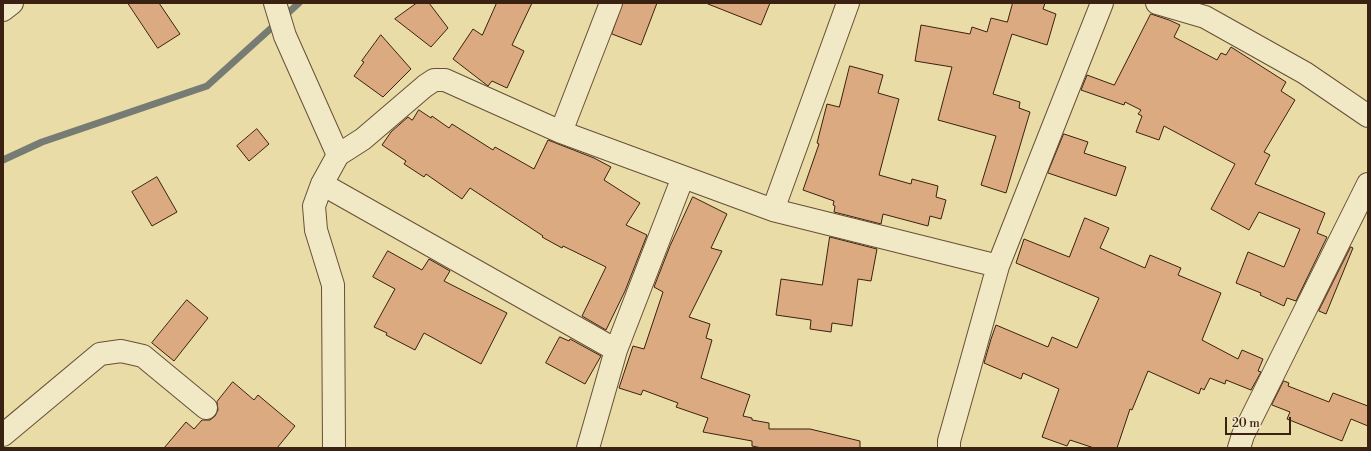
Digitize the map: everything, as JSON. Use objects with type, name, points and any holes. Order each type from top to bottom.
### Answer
[{"type":"street","points":[[3,10],[12,3]]},
{"type":"street","points":[[275,3],[285,36],[338,155]]},
{"type":"street","points":[[561,132],[611,3]]},
{"type":"street","points":[[773,210],[848,3]]},
{"type":"street","points":[[949,448],[949,441],[998,266],[1102,3]]},
{"type":"street","points":[[1157,3],[1205,17],[1305,73],[1368,116]]},
{"type":"street","points":[[334,448],[333,285],[316,230],[314,206],[322,184],[338,155],[363,139],[434,80],[445,80],[561,132],[773,210],[998,266]]},
{"type":"street","points":[[588,448],[616,350],[683,177]]},
{"type":"street","points":[[322,184],[616,350]]},
{"type":"street","points":[[1238,448],[1243,435],[1368,184]]},
{"type":"street","points":[[3,435],[100,354],[121,351],[143,356],[206,408]]},
{"type":"building","points":[[128,3],[159,3],[180,34],[158,48]]},
{"type":"building","points":[[417,3],[429,3],[448,28],[431,47],[395,19]]},
{"type":"building","points":[[497,3],[532,3],[512,45],[524,51],[507,88],[492,81],[488,86],[453,59],[473,29],[482,35]]},
{"type":"building","points":[[623,3],[657,3],[641,45],[612,34]]},
{"type":"building","points":[[708,3],[770,3],[761,25]]},
{"type":"building","points":[[1013,3],[1045,3],[1043,9],[1056,14],[1047,45],[1012,34],[993,94],[1020,102],[1019,108],[1030,112],[1006,193],[981,185],[996,136],[938,120],[952,67],[915,61],[921,25],[970,34],[972,27],[987,32],[991,18],[1007,22]]},
{"type":"building","points":[[1151,14],[1180,25],[1174,37],[1217,60],[1221,53],[1226,55],[1231,47],[1286,82],[1281,91],[1295,100],[1264,152],[1270,155],[1255,184],[1325,213],[1317,233],[1327,237],[1296,301],[1287,298],[1284,306],[1260,295],[1261,293],[1236,283],[1248,252],[1284,267],[1300,229],[1259,212],[1249,230],[1211,209],[1235,164],[1164,126],[1159,140],[1136,132],[1142,116],[1138,114],[1141,110],[1125,102],[1124,105],[1081,90],[1087,75],[1114,85]]},
{"type":"building","points":[[381,35],[411,69],[383,97],[354,76],[364,62],[362,61]]},
{"type":"building","points":[[850,66],[883,75],[878,93],[899,99],[879,175],[911,184],[912,179],[938,186],[936,197],[946,200],[941,219],[930,216],[928,226],[883,214],[881,224],[834,212],[834,201],[803,190],[819,144],[817,143],[827,104],[839,107]]},
{"type":"building","points":[[419,110],[431,118],[432,116],[449,128],[452,124],[493,150],[495,147],[534,169],[548,140],[594,158],[611,167],[604,180],[640,203],[626,225],[647,235],[625,291],[606,330],[582,316],[606,267],[563,246],[562,248],[542,237],[543,236],[470,188],[462,199],[426,174],[424,177],[404,164],[406,161],[382,145],[391,132],[408,117],[412,120]]},
{"type":"building","points":[[257,129],[269,144],[249,161],[237,146]]},
{"type":"building","points":[[1064,134],[1088,142],[1084,153],[1126,167],[1116,196],[1048,173]]},
{"type":"building","points":[[157,177],[177,212],[152,226],[132,192]]},
{"type":"building","points":[[693,197],[727,214],[711,248],[722,251],[689,317],[710,324],[706,338],[712,340],[701,378],[750,395],[743,416],[752,418],[752,420],[769,423],[769,429],[810,429],[860,441],[860,448],[762,448],[752,446],[752,441],[703,432],[708,418],[676,407],[678,403],[643,390],[641,395],[619,388],[633,346],[644,349],[663,292],[654,287],[670,246]]},
{"type":"building","points":[[1085,218],[1109,228],[1100,248],[1145,268],[1150,255],[1181,268],[1178,275],[1221,293],[1202,340],[1238,359],[1242,350],[1263,359],[1258,371],[1261,372],[1251,390],[1226,380],[1225,384],[1210,378],[1204,390],[1201,388],[1199,394],[1148,371],[1132,410],[1130,409],[1117,448],[1094,448],[1070,440],[1067,446],[1042,437],[1059,389],[1023,373],[1021,379],[984,363],[996,325],[1048,347],[1052,337],[1077,348],[1099,298],[1016,263],[1024,239],[1069,257]]},
{"type":"building","points":[[830,237],[877,249],[871,281],[858,279],[852,326],[832,323],[831,332],[810,329],[811,320],[776,315],[781,279],[822,285]]},
{"type":"building","points":[[1351,247],[1353,248],[1326,314],[1319,311]]},
{"type":"building","points":[[388,251],[422,270],[429,259],[450,271],[444,281],[507,313],[481,364],[424,333],[415,350],[374,327],[395,289],[373,277]]},
{"type":"building","points":[[187,300],[208,318],[174,361],[152,343]]},
{"type":"building","points":[[560,337],[569,341],[570,339],[601,356],[585,384],[546,363]]},
{"type":"building","points":[[1284,381],[1289,383],[1288,386],[1329,402],[1333,393],[1368,406],[1368,426],[1351,419],[1342,441],[1287,419],[1290,412],[1272,405]]},
{"type":"building","points":[[233,382],[254,400],[258,395],[295,426],[277,448],[164,448],[186,422],[194,429],[202,420],[210,420],[215,416],[218,410],[217,402]]},
{"type":"waterway","points":[[3,160],[42,142],[207,86],[299,3]]}]
